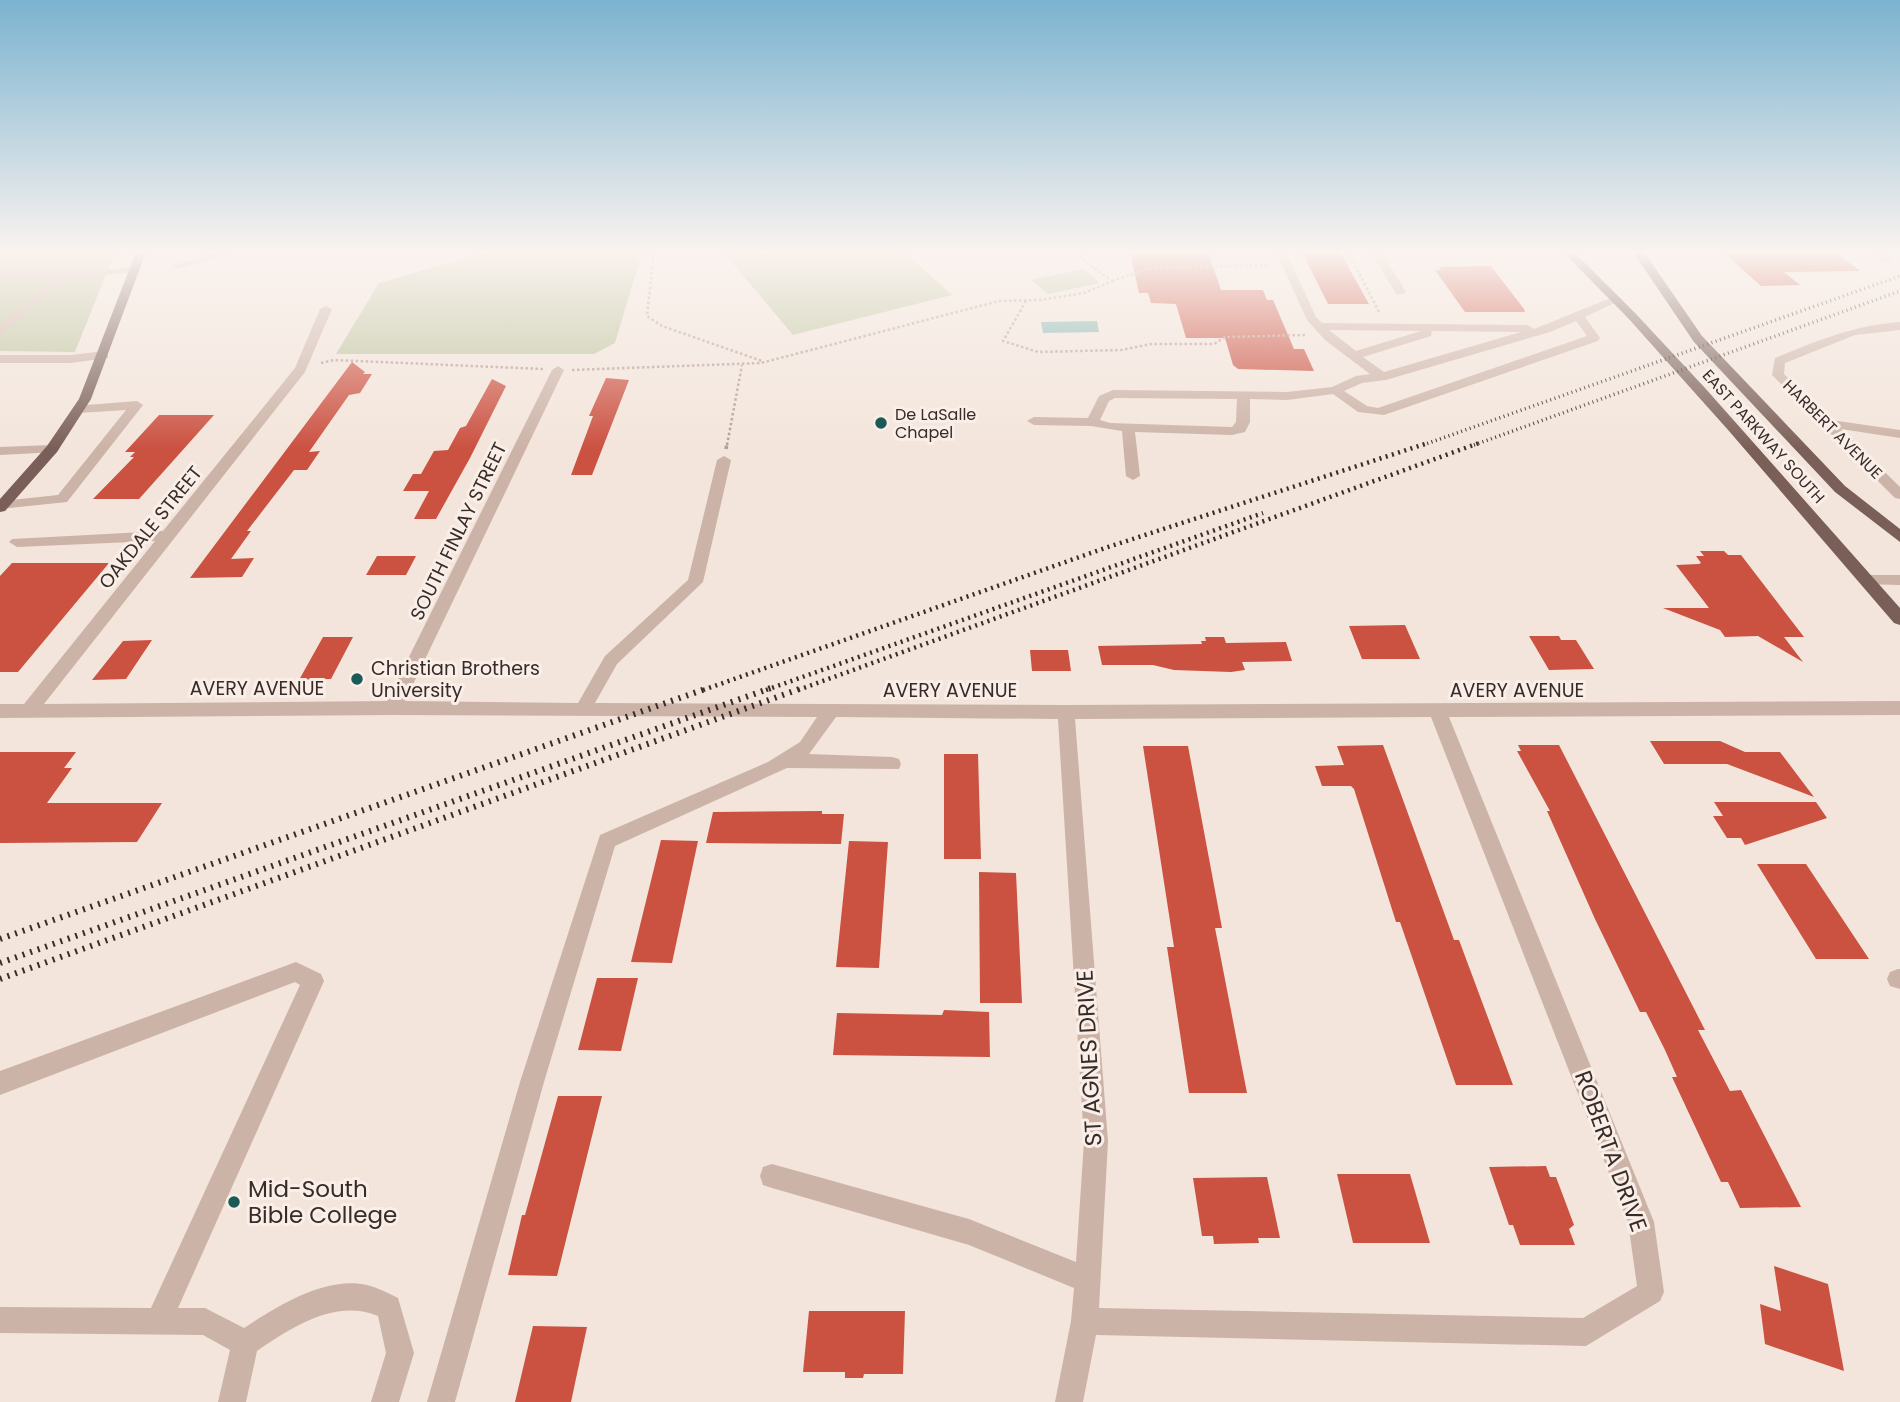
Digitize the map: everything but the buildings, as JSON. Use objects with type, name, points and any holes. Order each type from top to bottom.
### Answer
[{"type":"main road","points":[[1,506],[52,449],[79,409],[104,355],[117,317]]},
{"type":"main road","name":"EAST PARKWAY SOUTH","points":[[1632,317],[1900,619]]},
{"type":"main road","name":"EAST PARKWAY SOUTH","points":[[1683,317],[1698,339],[1840,489],[1900,537]]},
{"type":"street","points":[[0,331],[15,317]]},
{"type":"street","name":"OAKDALE STREET","points":[[29,710],[301,369],[322,317]]},
{"type":"street","points":[[1313,317],[1354,356],[1382,376]]},
{"type":"street","points":[[1092,422],[1104,399],[1113,394],[1287,396],[1335,390],[1360,379],[1382,376],[1546,329],[1574,317]]},
{"type":"street","points":[[1335,390],[1363,409],[1379,412],[1594,338],[1579,317]]},
{"type":"street","points":[[1315,322],[1546,329]]},
{"type":"street","name":"HARBERT AVENUE","points":[[1900,326],[1870,326],[1847,332],[1779,361],[1778,374],[1900,495]]},
{"type":"street","points":[[1354,356],[1444,327]]},
{"type":"street","points":[[0,359],[71,359],[104,355]]},
{"type":"street","name":"SOUTH FINLAY STREET","points":[[393,708],[558,370]]},
{"type":"street","points":[[1034,421],[1092,422],[1109,428],[1240,429],[1243,422],[1244,396]]},
{"type":"street","points":[[1,506],[62,499],[137,405],[79,409]]},
{"type":"street","points":[[1826,424],[1900,434]]},
{"type":"street","points":[[1128,428],[1133,476]]},
{"type":"street","points":[[0,450],[52,449]]},
{"type":"street","points":[[583,709],[611,660],[695,582],[724,460]]},
{"type":"street","points":[[17,542],[167,536]]},
{"type":"street","points":[[1867,580],[1900,580]]},
{"type":"street","name":"AVERY AVENUE","points":[[0,711],[393,708],[1066,712],[1900,708]]},
{"type":"street","points":[[441,1402],[532,1082],[607,841],[785,761],[806,747],[831,710]]},
{"type":"street","name":"ROBERTA DRIVE","points":[[1085,1321],[1587,1332],[1651,1292],[1641,1222],[1438,711]]},
{"type":"street","name":"ST AGNES DRIVE","points":[[1066,712],[1096,1141],[1085,1321],[1069,1402]]},
{"type":"street","points":[[785,761],[892,764]]},
{"type":"street","points":[[0,1083],[296,972],[313,981],[158,1322]]},
{"type":"street","points":[[772,1176],[969,1232],[1087,1280]]},
{"type":"street","points":[[232,1402],[244,1343],[284,1318],[325,1302],[361,1297],[389,1307],[400,1353],[385,1402]]},
{"type":"street","points":[[0,1320],[205,1322],[244,1343]]},
{"type":"path","points":[[649,317],[662,326],[765,362]]},
{"type":"path","points":[[301,369],[334,360],[558,370],[743,365],[765,362],[936,317]]},
{"type":"path","points":[[1017,317],[1003,341],[1038,352],[1121,350],[1151,344],[1214,344],[1225,337],[1308,335],[1315,322]]},
{"type":"path","points":[[1370,318],[1382,317]]},
{"type":"path","points":[[724,460],[743,365]]},
{"type":"green space","points":[[0,317],[89,317],[75,352],[0,351]]},
{"type":"green space","points":[[358,317],[623,317],[615,343],[594,354],[336,354]]},
{"type":"green space","points":[[778,317],[863,317],[793,335]]},
{"type":"water","points":[[1097,321],[1099,332],[1043,333],[1041,322]]},
{"type":"railway","points":[[1423,445],[1783,317]]},
{"type":"railway","points":[[1474,445],[1827,317]]},
{"type":"railway","points":[[703,690],[1105,548],[1428,443]]},
{"type":"railway","points":[[798,690],[1479,443]]},
{"type":"railway","points":[[766,690],[1263,513]]},
{"type":"railway","points":[[0,939],[708,688]]},
{"type":"railway","points":[[0,963],[771,688]]},
{"type":"railway","points":[[0,979],[802,688]]},
{"type":"place","name":"De LaSalle Chapel","points":[[881,423]]},
{"type":"place","name":"Christian Brothers University","points":[[357,679]]},
{"type":"place","name":"Mid-South Bible College","points":[[234,1202]]}]
